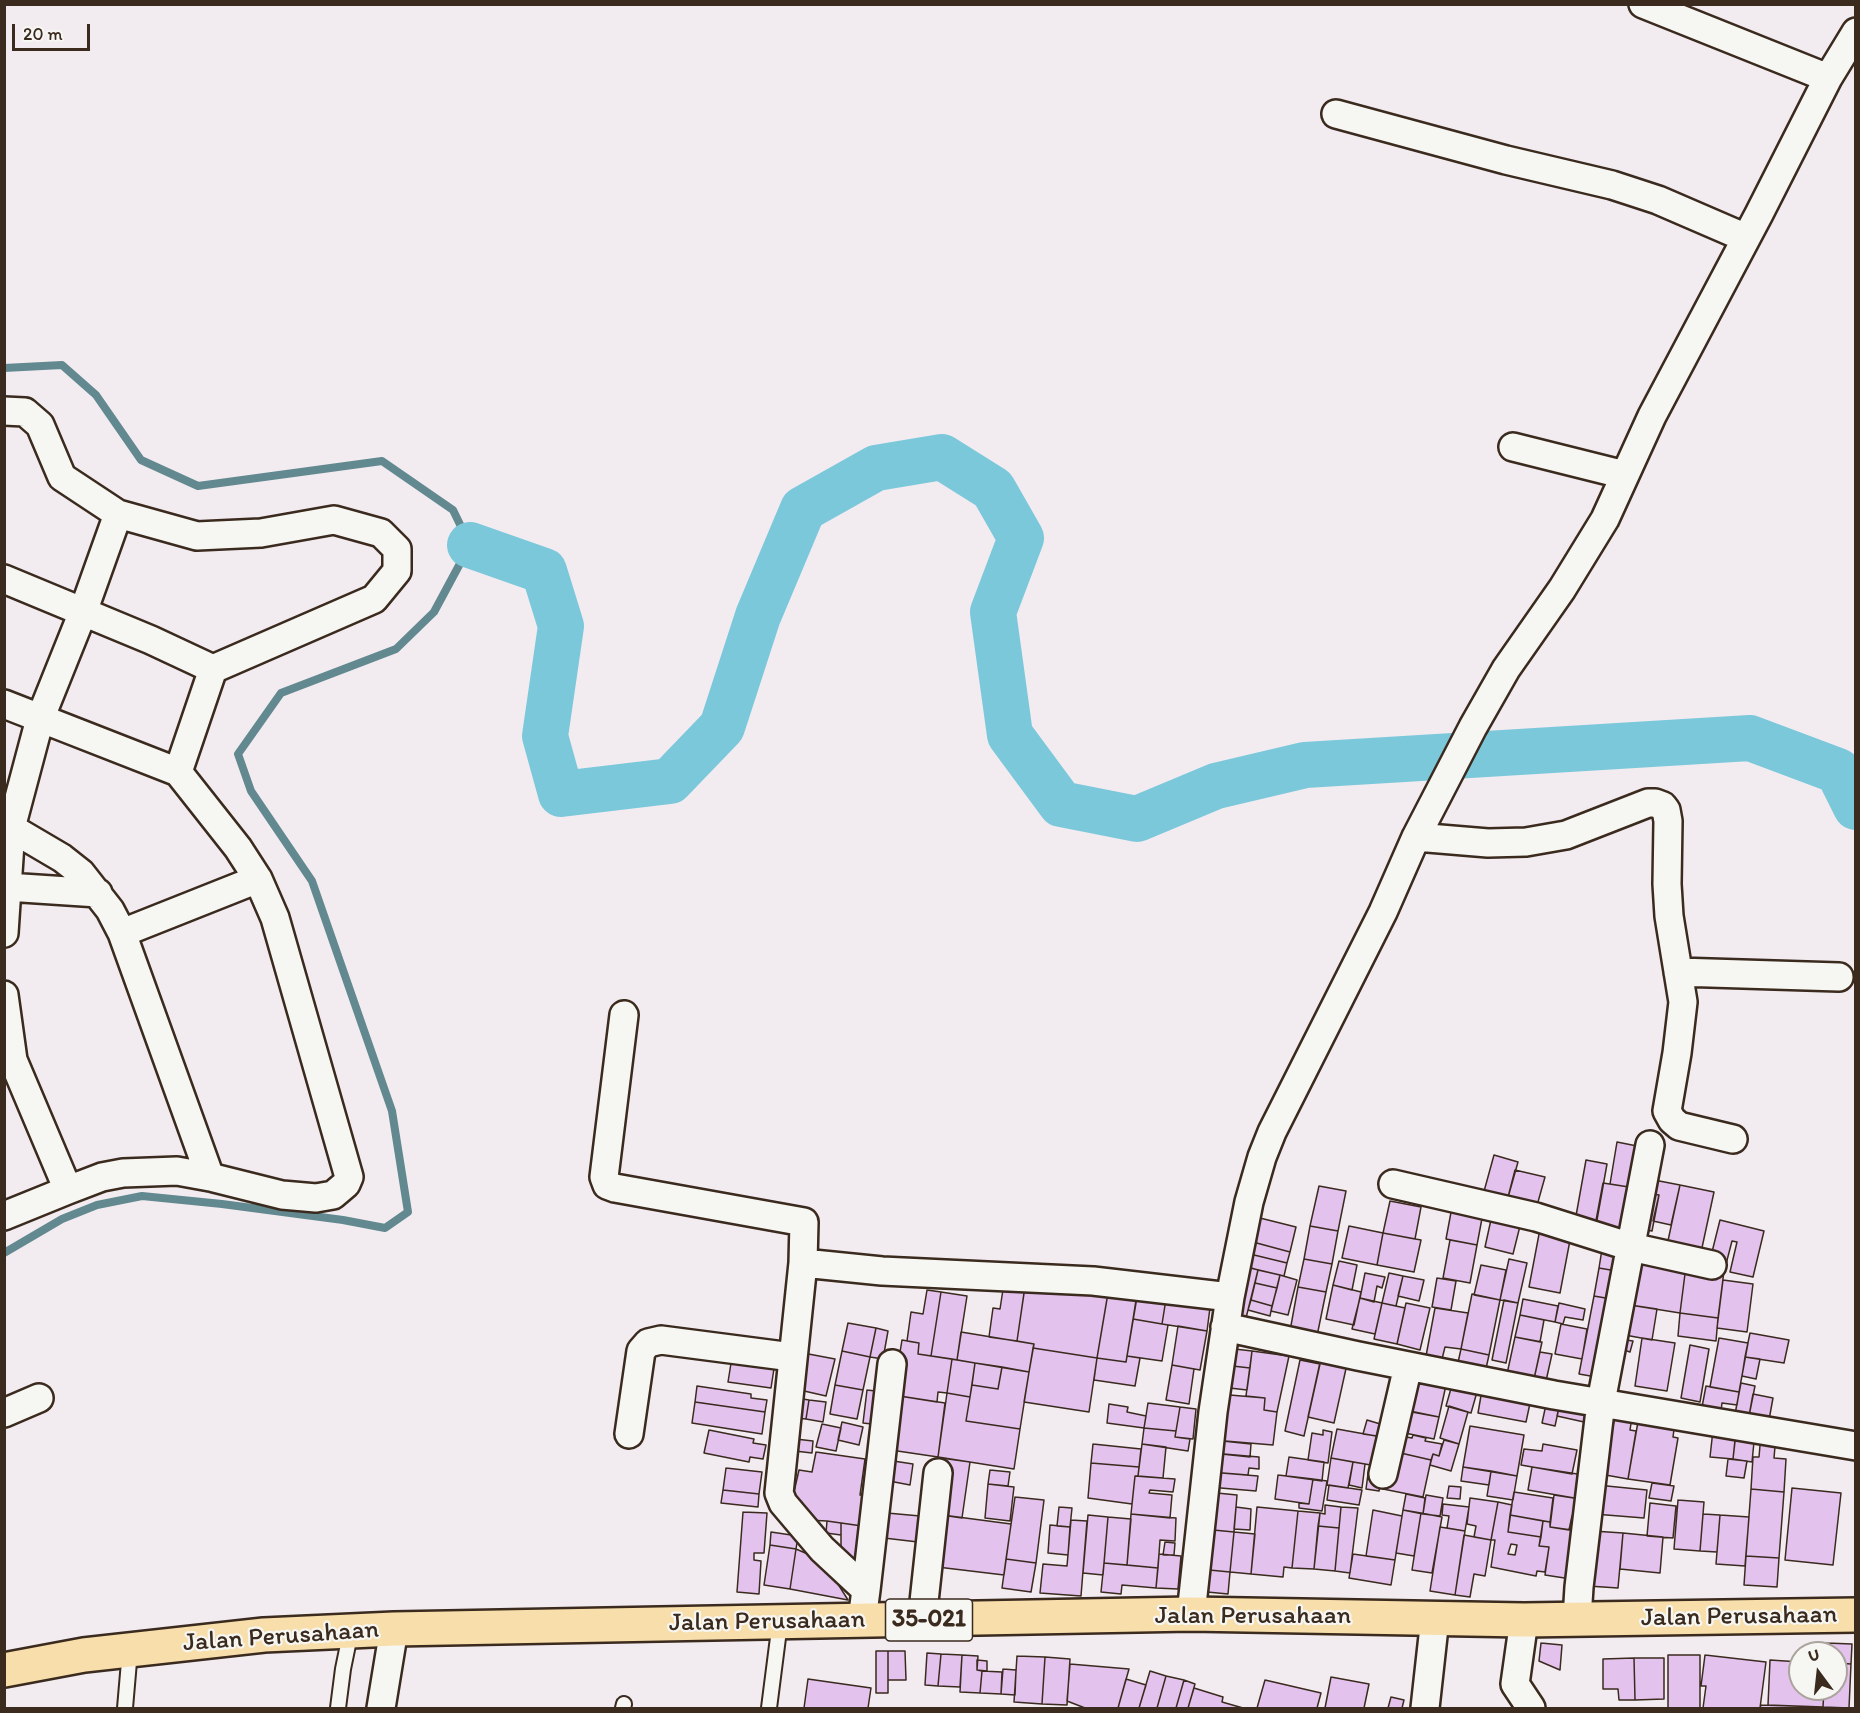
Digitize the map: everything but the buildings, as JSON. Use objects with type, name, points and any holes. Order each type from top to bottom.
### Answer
[{"type":"main road","name":"Jalan Perusahaan","points":[[4,1670],[84,1655],[264,1635],[351,1630],[780,1622],[864,1605],[922,1620],[1191,1614],[1524,1620],[1856,1616]]},
{"type":"street","points":[[1642,4],[1828,78]]},
{"type":"street","points":[[1191,1614],[1213,1412],[1225,1327],[1249,1202],[1265,1149],[1383,912],[1416,837],[1473,727],[1506,669],[1562,589],[1605,519],[1653,416],[1760,214],[1828,78],[1856,32]]},
{"type":"street","points":[[1336,114],[1612,186],[1658,200],[1746,238]]},
{"type":"street","points":[[4,411],[25,412],[40,425],[62,477],[118,514],[197,536],[261,533],[334,520],[381,533],[397,549],[397,571],[374,599],[213,669],[4,579]]},
{"type":"street","points":[[1513,447],[1625,475]]},
{"type":"street","points":[[4,933],[8,827],[40,719],[83,612],[118,514]]},
{"type":"street","points":[[178,772],[213,669]]},
{"type":"street","points":[[4,704],[178,772],[232,840],[258,879],[275,918],[350,1177],[346,1184],[333,1195],[316,1198],[282,1195],[177,1171],[142,1171],[102,1178],[4,1216]]},
{"type":"street","points":[[1416,837],[1488,843],[1526,842],[1566,835],[1648,803],[1663,806],[1668,821],[1669,916],[1683,1011],[1667,1112],[1679,1126],[1733,1139]]},
{"type":"street","points":[[8,827],[62,858],[81,873],[99,893],[110,910],[122,933],[210,1177]]},
{"type":"street","points":[[122,933],[258,879]]},
{"type":"street","points":[[7,887],[99,893]]},
{"type":"street","points":[[1678,972],[1839,977]]},
{"type":"street","points":[[4,995],[9,1061],[68,1190]]},
{"type":"street","points":[[624,1015],[604,1177],[607,1185],[803,1222],[805,1227],[803,1263],[780,1477],[780,1498],[864,1605]]},
{"type":"street","points":[[1577,1619],[1601,1402],[1650,1145]]},
{"type":"street","points":[[1392,1184],[1536,1217],[1631,1247],[1712,1265]]},
{"type":"street","points":[[803,1263],[882,1270],[1093,1281],[1230,1296]]},
{"type":"street","points":[[1225,1327],[1408,1366],[1856,1446]]},
{"type":"street","points":[[629,1434],[641,1351],[648,1343],[661,1340],[792,1357]]},
{"type":"street","points":[[864,1605],[892,1364]]},
{"type":"street","points":[[1383,1474],[1408,1366]]},
{"type":"street","points":[[4,1413],[39,1398]]},
{"type":"street","points":[[922,1620],[938,1473]]},
{"type":"street","points":[[1425,1708],[1435,1618]]},
{"type":"street","points":[[1524,1620],[1515,1684],[1531,1708]]},
{"type":"street","points":[[381,1708],[394,1629]]},
{"type":"lane","points":[[769,1708],[780,1622]]},
{"type":"lane","points":[[338,1708],[351,1630]]},
{"type":"lane","points":[[125,1708],[130,1650]]},
{"type":"waterway","points":[[4,368],[62,365],[96,395],[141,460],[198,486],[382,461],[453,510],[470,545],[434,612],[396,649],[281,693],[238,754],[251,791],[312,881],[392,1111],[408,1212],[385,1228],[222,1204],[142,1196],[97,1205],[62,1219],[4,1253]]},
{"type":"waterway","points":[[470,545],[544,571],[561,626],[545,736],[561,794],[670,781],[722,727],[758,616],[803,509],[876,468],[942,457],[993,489],[1021,538],[993,612],[1010,735],[1061,804],[1137,819],[1216,786],[1305,765],[1750,738],[1838,771],[1856,807]]}]
